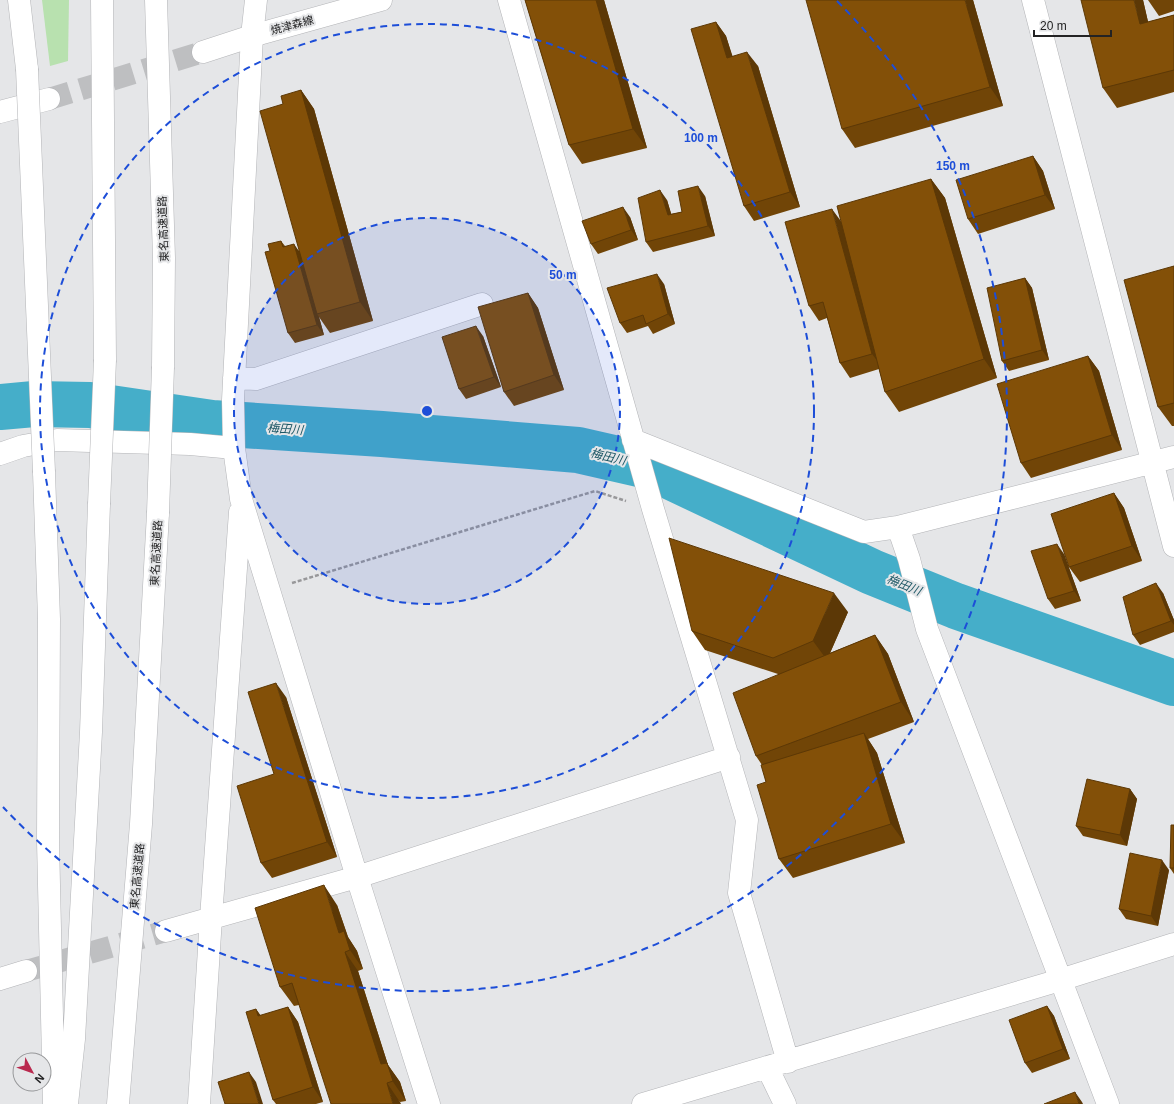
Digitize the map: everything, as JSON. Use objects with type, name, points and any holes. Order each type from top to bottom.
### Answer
[{"type":"main road","points":[[19,0],[27,70],[49,619],[48,841],[54,1104]]},
{"type":"main road","points":[[67,1104],[74,1039],[91,732],[105,360],[102,0]]},
{"type":"main road","name":"東名高速道路","points":[[118,1104],[141,824],[158,512],[163,367],[164,258],[156,0]]},
{"type":"main road","points":[[256,0],[252,36],[233,400],[234,448],[241,499],[357,877],[429,1104]]},
{"type":"main road","name":"焼津森線","points":[[203,52],[252,36],[381,0]]},
{"type":"main road","points":[[509,0],[653,509],[747,820],[739,893],[785,1104]]},
{"type":"main road","points":[[1033,0],[1174,546]]},
{"type":"main road","points":[[0,112],[49,99]]},
{"type":"main road","points":[[234,378],[256,379],[482,304]]},
{"type":"main road","points":[[0,454],[23,446],[57,440],[190,444],[234,448]]},
{"type":"main road","points":[[633,440],[864,532],[898,527],[1174,456]]},
{"type":"main road","points":[[199,1104],[241,499]]},
{"type":"main road","points":[[898,527],[909,559],[927,629],[1108,1104]]},
{"type":"main road","points":[[166,931],[357,877],[729,757]]},
{"type":"main road","points":[[644,1104],[1060,980],[1174,944]]},
{"type":"main road","points":[[0,979],[26,971]]},
{"type":"path","points":[[269,590],[595,491],[653,509]]},
{"type":"green space","points":[[42,0],[69,0],[68,61],[50,66]]},
{"type":"building","points":[[525,0],[596,0],[633,129],[569,145]]},
{"type":"building","points":[[806,0],[965,0],[990,87],[842,129]]},
{"type":"building","points":[[1081,0],[1134,0],[1140,24],[1174,15],[1174,70],[1103,88]]},
{"type":"building","points":[[716,22],[727,58],[747,52],[790,192],[744,206],[691,29]]},
{"type":"building","points":[[301,90],[360,302],[317,314],[260,111],[283,104],[281,96]]},
{"type":"building","points":[[1033,156],[1045,195],[968,219],[956,180]]},
{"type":"building","points":[[931,179],[984,359],[885,392],[837,206]]},
{"type":"building","points":[[698,186],[708,226],[646,242],[638,198],[660,190],[668,215],[682,212],[678,191]]},
{"type":"building","points":[[623,207],[631,230],[591,244],[582,221]]},
{"type":"building","points":[[832,209],[872,354],[840,363],[823,302],[809,306],[785,222]]},
{"type":"building","points":[[281,241],[283,247],[294,244],[317,325],[288,333],[265,252],[270,251],[268,244]]},
{"type":"building","points":[[1174,266],[1174,403],[1158,407],[1124,280]]},
{"type":"building","points":[[657,274],[668,314],[646,324],[643,315],[620,323],[607,288]]},
{"type":"building","points":[[1025,278],[1042,350],[1002,361],[987,288]]},
{"type":"building","points":[[528,293],[554,375],[504,392],[478,307]]},
{"type":"building","points":[[476,326],[494,377],[459,389],[442,337]]},
{"type":"building","points":[[1088,356],[1112,435],[1021,463],[997,384]]},
{"type":"building","points":[[1114,493],[1132,546],[1069,567],[1051,514]]},
{"type":"building","points":[[669,538],[834,593],[813,641],[773,658],[692,631]]},
{"type":"building","points":[[1057,544],[1074,591],[1048,599],[1031,551]]},
{"type":"building","points":[[1156,583],[1171,621],[1133,635],[1123,597]]},
{"type":"building","points":[[875,635],[901,702],[756,756],[733,693]]},
{"type":"building","points":[[276,683],[327,842],[261,863],[237,786],[274,774],[248,692]]},
{"type":"building","points":[[864,733],[891,824],[779,859],[757,785],[766,782],[761,765]]},
{"type":"building","points":[[1087,779],[1130,789],[1120,835],[1076,826]]},
{"type":"building","points":[[1171,825],[1174,825],[1174,868],[1170,868]]},
{"type":"building","points":[[1130,853],[1162,860],[1151,916],[1119,909]]},
{"type":"building","points":[[324,885],[339,933],[344,931],[350,950],[345,952],[381,1064],[387,1063],[393,1081],[387,1083],[393,1104],[331,1104],[292,983],[280,987],[255,908]]},
{"type":"building","points":[[1047,1006],[1063,1049],[1025,1063],[1009,1020]]},
{"type":"building","points":[[288,1007],[313,1087],[273,1100],[246,1012],[256,1009],[258,1016]]},
{"type":"building","points":[[249,1072],[259,1104],[225,1104],[218,1082]]},
{"type":"building","points":[[1075,1092],[1079,1104],[1044,1104]]},
{"type":"waterway","name":"梅田川","points":[[0,407],[34,404],[90,405],[212,423],[382,434],[578,450],[648,466],[872,572],[956,606],[1174,683]]},
{"type":"tunnel","points":[[49,99],[203,52]]},
{"type":"tunnel","points":[[26,971],[166,931]]}]
